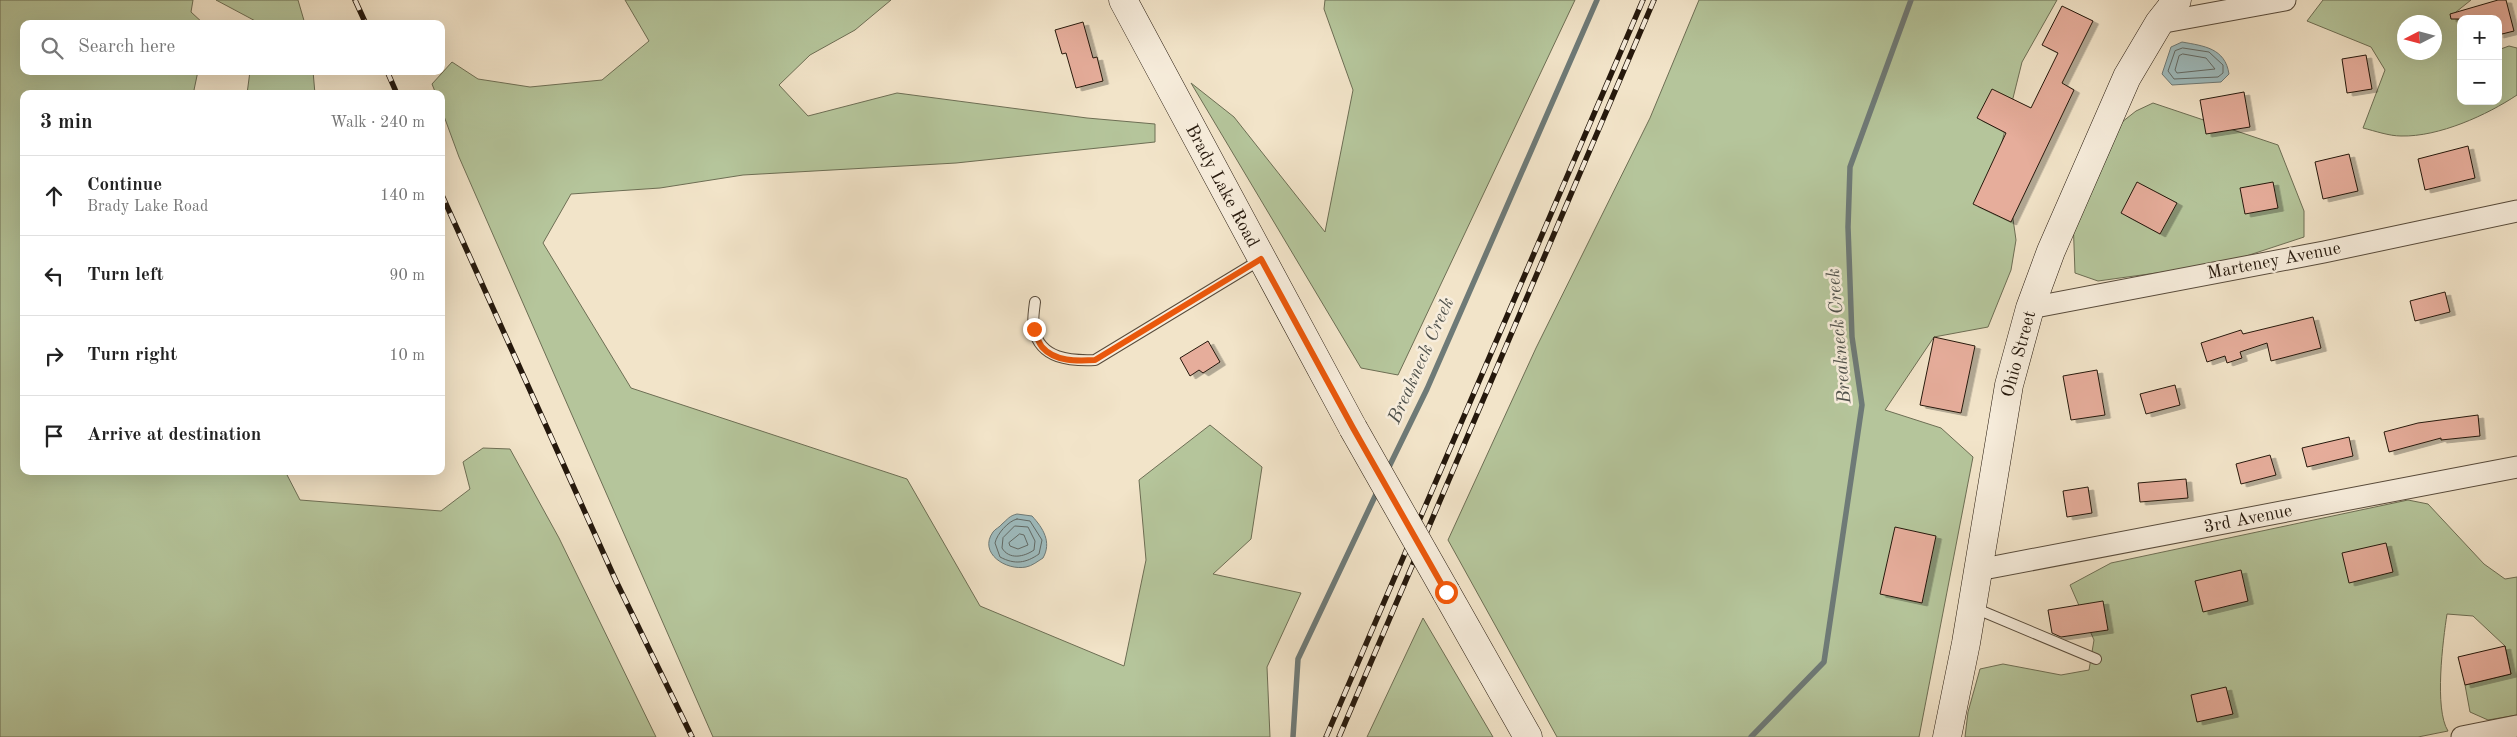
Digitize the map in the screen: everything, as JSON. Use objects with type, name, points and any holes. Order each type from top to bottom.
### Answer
[{"type":"street","name":"Brady Lake Road","points":[[1123,0],[1353,428],[1528,737]]},
{"type":"street","name":"Ohio Street","points":[[1947,737],[1978,570],[2009,384],[2030,308],[2051,251],[2127,77],[2159,23],[2177,0]]},
{"type":"street","points":[[2159,23],[2285,0]]},
{"type":"street","name":"Marteney Avenue","points":[[2030,308],[2324,252],[2517,211]]},
{"type":"street","name":"3rd Avenue","points":[[1978,570],[2517,467]]},
{"type":"street","points":[[2462,737],[2517,726]]},
{"type":"lane","points":[[1035,302],[1034,329],[1042,347],[1057,358],[1077,361],[1095,360],[1261,259]]},
{"type":"lane","points":[[1971,607],[2096,660]]},
{"type":"green space","points":[[0,0],[193,0],[191,12],[200,20],[20,20],[20,75],[197,75],[194,90],[20,90],[20,475],[287,475],[300,500],[441,511],[470,489],[463,462],[483,448],[510,449],[559,538],[656,737],[0,737]]},
{"type":"green space","points":[[216,0],[298,0],[304,20],[254,20]]},
{"type":"green space","points":[[625,0],[891,0],[855,30],[810,55],[779,85],[808,116],[897,93],[1087,118],[1155,124],[1155,142],[956,163],[743,175],[660,188],[571,194],[543,243],[631,388],[907,479],[980,606],[1124,666],[1146,560],[1139,480],[1210,425],[1262,467],[1251,539],[1213,574],[1301,593],[1267,667],[1270,737],[713,737],[459,157],[445,119],[445,90],[434,90],[432,84],[440,75],[445,75],[445,70],[452,62],[478,79],[530,87],[602,80],[649,41]]},
{"type":"green space","points":[[1325,0],[1575,0],[1398,375],[1361,368],[1191,83],[1234,117],[1325,232],[1353,90],[1324,9]]},
{"type":"green space","points":[[1699,0],[2057,0],[2022,62],[2002,142],[2016,240],[2011,270],[1988,327],[1934,337],[1885,410],[1941,428],[1973,457],[1919,737],[1557,737],[1448,540],[1536,348],[1650,118]]},
{"type":"green space","points":[[2323,0],[2471,0],[2456,12],[2457,105],[2501,105],[2462,123],[2431,133],[2396,136],[2363,128],[2385,70],[2371,47],[2307,21]]},
{"type":"green space","points":[[2509,46],[2517,48],[2517,95],[2502,105],[2502,49]]},
{"type":"green space","points":[[249,75],[313,75],[315,90],[248,90]]},
{"type":"green space","points":[[2153,103],[2278,145],[2304,211],[2304,237],[2222,264],[2098,281],[2075,273],[2073,217],[2117,126],[2136,111]]},
{"type":"green space","points":[[2408,500],[2428,504],[2484,564],[2505,579],[2517,577],[2517,715],[2488,720],[2470,712],[2465,685],[2511,674],[2505,646],[2473,616],[2447,614],[2440,691],[2441,707],[2448,731],[2418,737],[1965,737],[1968,712],[1980,669],[2003,664],[2061,675],[2089,670],[2094,640],[2070,585],[2111,563]]},
{"type":"green space","points":[[1423,618],[1493,737],[1367,737]]},
{"type":"water","points":[[2182,42],[2205,47],[2218,54],[2227,65],[2229,74],[2221,82],[2172,85],[2162,74],[2171,47]]},
{"type":"water","points":[[1017,514],[1032,516],[1043,530],[1047,546],[1043,558],[1033,565],[1018,568],[996,559],[989,547],[989,540],[994,531],[1010,517]]},
{"type":"building","points":[[2498,0],[2506,0],[2514,31],[2502,34],[2502,15],[2457,15],[2457,19],[2451,19],[2450,14]]},
{"type":"building","points":[[2062,6],[2093,21],[2062,83],[2074,90],[2011,222],[1973,204],[2006,133],[1977,118],[1992,89],[2031,108],[2058,53],[2042,45]]},
{"type":"building","points":[[1083,22],[1093,58],[1097,57],[1103,81],[1076,88],[1066,53],[1062,54],[1055,30]]},
{"type":"building","points":[[2366,55],[2372,89],[2347,93],[2342,59]]},
{"type":"building","points":[[2244,92],[2250,127],[2206,134],[2200,100]]},
{"type":"building","points":[[2468,146],[2475,178],[2425,190],[2418,159]]},
{"type":"building","points":[[2349,154],[2358,191],[2323,199],[2315,162]]},
{"type":"building","points":[[2137,182],[2177,203],[2160,234],[2121,213]]},
{"type":"building","points":[[2273,182],[2278,208],[2245,214],[2240,188]]},
{"type":"building","points":[[2445,292],[2450,312],[2415,321],[2410,301]]},
{"type":"building","points":[[2313,317],[2321,348],[2271,361],[2267,343],[2240,352],[2242,358],[2227,363],[2225,356],[2207,362],[2201,343],[2241,330],[2243,334]]},
{"type":"building","points":[[1934,337],[1975,346],[1961,413],[1920,405]]},
{"type":"building","points":[[1208,341],[1220,362],[1203,373],[1199,370],[1190,376],[1180,358]]},
{"type":"building","points":[[2097,370],[2105,415],[2071,420],[2063,376]]},
{"type":"building","points":[[2175,385],[2180,405],[2146,414],[2140,394]]},
{"type":"building","points":[[2478,415],[2480,436],[2441,440],[2441,438],[2389,452],[2384,432],[2418,423]]},
{"type":"building","points":[[2349,437],[2353,456],[2307,467],[2302,448]]},
{"type":"building","points":[[2270,455],[2276,475],[2241,484],[2236,464]]},
{"type":"building","points":[[2186,479],[2188,498],[2140,502],[2138,483]]},
{"type":"building","points":[[2088,487],[2092,513],[2067,517],[2063,491]]},
{"type":"building","points":[[1895,527],[1936,536],[1922,603],[1880,594]]},
{"type":"building","points":[[2386,543],[2393,572],[2349,583],[2342,553]]},
{"type":"building","points":[[2241,570],[2248,601],[2203,612],[2195,581]]},
{"type":"building","points":[[2103,601],[2108,630],[2061,637],[2052,633],[2048,610]]},
{"type":"building","points":[[2505,646],[2511,674],[2465,685],[2458,657]]},
{"type":"building","points":[[2226,687],[2233,714],[2197,722],[2191,695]]},
{"type":"waterway","name":"Breakneck Creek","points":[[1387,471],[1427,389],[1597,0]]},
{"type":"waterway","name":"Breakneck Creek","points":[[1751,737],[1824,662],[1862,405],[1852,337],[1848,227],[1850,167],[1911,0]]},
{"type":"waterway","name":"Breakneck Creek","points":[[1293,737],[1298,659],[1378,490]]},
{"type":"railway","points":[[355,0],[364,20]]},
{"type":"railway","points":[[1326,737],[1643,0]]},
{"type":"railway","points":[[1339,737],[1654,0]]},
{"type":"railway","points":[[389,75],[395,90]]},
{"type":"railway","points":[[445,202],[616,581],[692,737]]},
{"type":"route","points":[[1034,329],[1042,347],[1057,358],[1077,361],[1095,360],[1182,305],[1261,259],[1353,428],[1446,592]]}]
